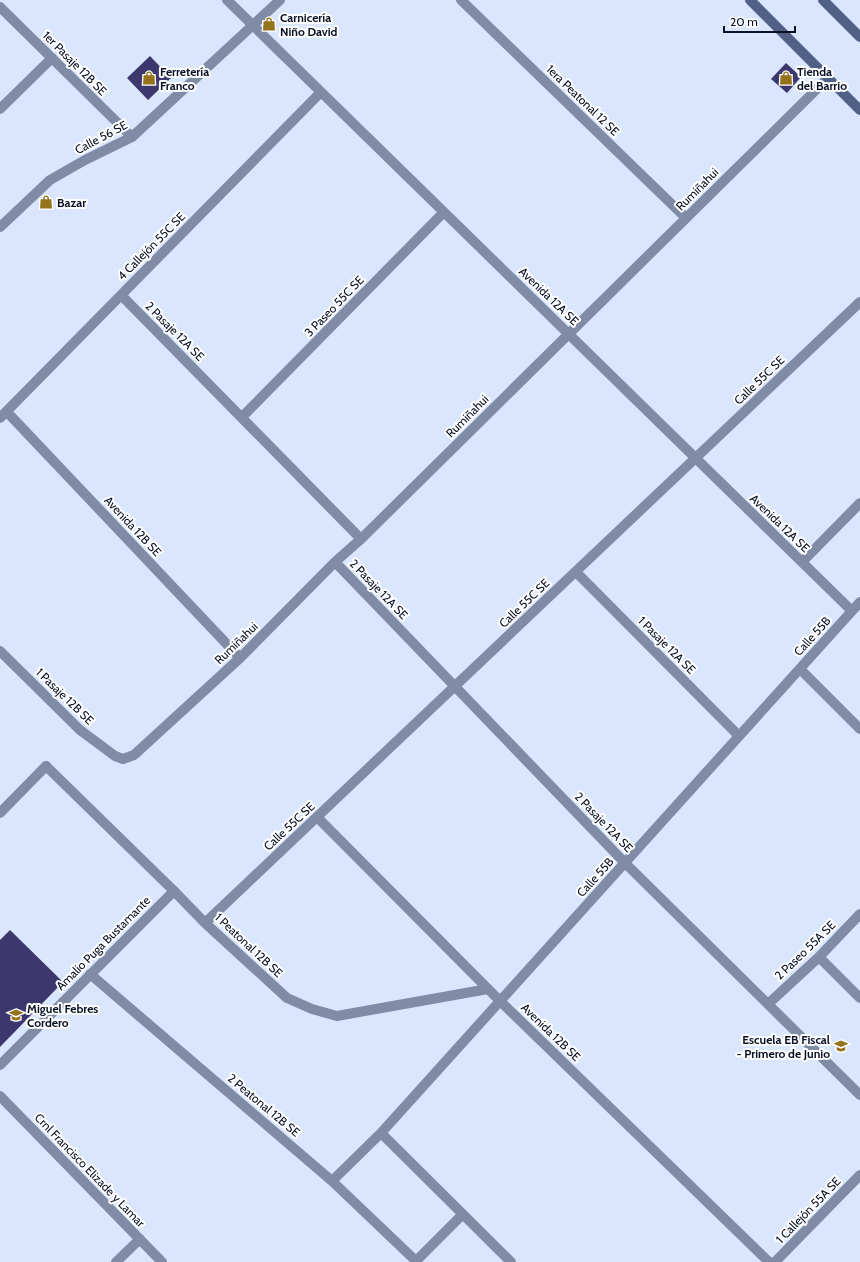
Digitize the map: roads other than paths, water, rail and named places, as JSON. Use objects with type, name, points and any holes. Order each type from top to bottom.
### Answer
[{"type":"main road","points":[[750,0],[860,110]]},
{"type":"main road","points":[[823,0],[860,37]]},
{"type":"street","name":"Avenida 12A SE","points":[[227,0],[852,611]]},
{"type":"street","name":"Calle 56 SE","points":[[0,227],[50,180],[132,137],[280,0]]},
{"type":"street","name":"1era Peatonal 12 SE","points":[[461,0],[686,218]]},
{"type":"street","name":"1er Pasaje 12B SE","points":[[0,7],[132,137]]},
{"type":"street","points":[[0,109],[52,58]]},
{"type":"street","name":"Rumiñahui","points":[[115,756],[123,759],[134,755],[240,658],[335,562],[361,539],[828,78]]},
{"type":"street","name":"4 Callejón 55C SE","points":[[3,415],[321,92]]},
{"type":"street","name":"3 Paseo 55C SE","points":[[242,417],[444,212]]},
{"type":"street","name":"2 Pasaje 12A SE","points":[[121,295],[361,539]]},
{"type":"street","name":"Calle 55C SE","points":[[205,923],[318,818],[860,302]]},
{"type":"street","name":"Avenida 12B SE","points":[[3,415],[240,658]]},
{"type":"street","points":[[802,562],[860,503]]},
{"type":"street","name":"2 Pasaje 12A SE","points":[[335,562],[625,863],[860,1094]]},
{"type":"street","name":"1 Pasaje 12A SE","points":[[576,572],[739,736]]},
{"type":"street","name":"Calle 55B","points":[[332,1180],[381,1134],[860,602]]},
{"type":"street","name":"1 Pasaje 12B SE","points":[[0,651],[80,730],[115,756]]},
{"type":"street","points":[[800,669],[860,729]]},
{"type":"street","name":"1 Peatonal 12B SE","points":[[0,813],[46,766],[174,890],[205,923],[288,998],[312,1010],[337,1016],[488,989]]},
{"type":"street","name":"Avenida 12B SE","points":[[318,818],[500,1001],[769,1262]]},
{"type":"street","name":"Amalio Puga Bustamante","points":[[0,1065],[174,890]]},
{"type":"street","name":"2 Paseo 55A SE","points":[[768,1004],[819,957],[860,914]]},
{"type":"street","points":[[819,957],[860,998]]},
{"type":"street","name":"2 Peatonal 12B SE","points":[[90,974],[332,1180],[416,1262]]},
{"type":"street","name":"Crnl Francisco Elizade y Lamar","points":[[0,1096],[162,1262]]},
{"type":"street","points":[[381,1134],[511,1262]]},
{"type":"street","name":"1 Callejón 55A SE","points":[[775,1262],[860,1176]]},
{"type":"street","points":[[416,1262],[462,1215]]},
{"type":"street","points":[[116,1262],[140,1239]]},
{"type":"place","name":"Carnicería Niño David","points":[[269,24]]},
{"type":"place","name":"Ferretería Franco","points":[[149,78]]},
{"type":"place","name":"Tienda del Barrio","points":[[786,78]]},
{"type":"place","name":"Bazar","points":[[46,202]]},
{"type":"place","name":"Miguel Febres Cordero","points":[[16,1015]]},
{"type":"place","name":"Escuela EB Fiscal - Primero de Junio","points":[[841,1046]]}]
